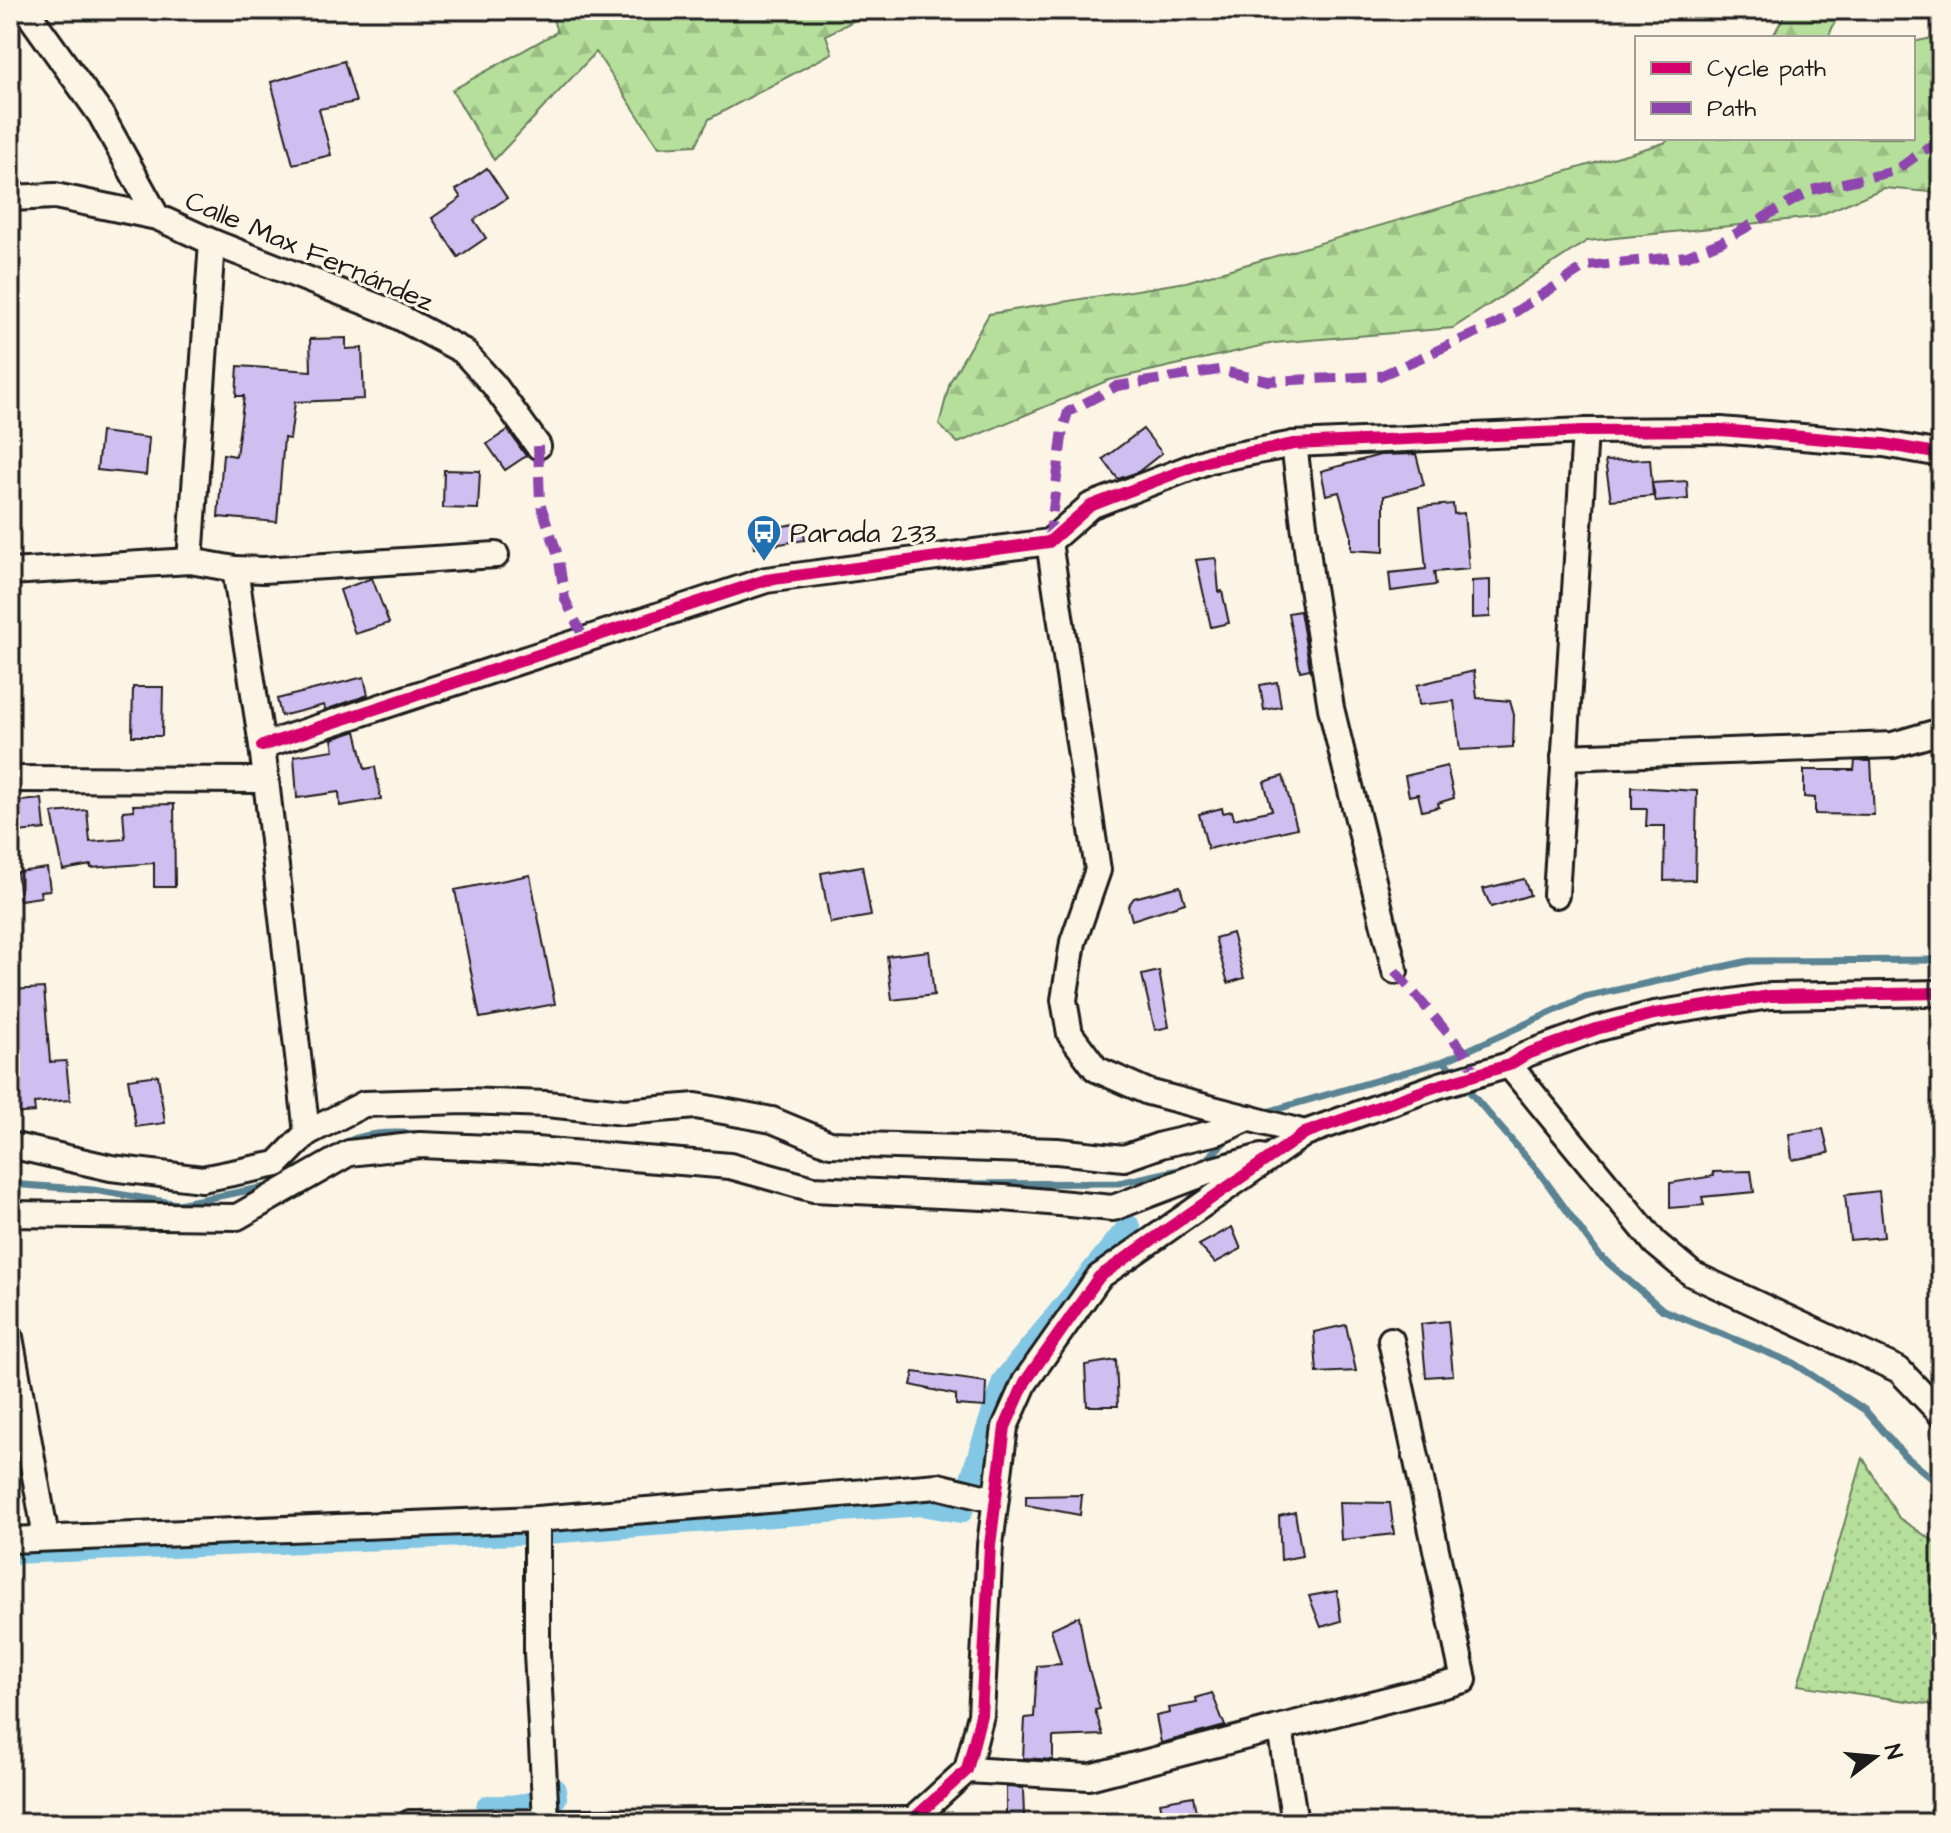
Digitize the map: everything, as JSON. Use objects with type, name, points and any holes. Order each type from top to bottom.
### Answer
[{"type":"street","points":[[26,10],[101,115],[157,217]]},
{"type":"street","name":"Calle Max Fernández","points":[[10,198],[55,196],[157,217],[212,242],[386,310],[463,351],[494,385],[538,446]]},
{"type":"street","points":[[190,561],[212,242]]},
{"type":"street","points":[[262,746],[766,580],[1049,542],[1090,506],[1210,460],[1294,444],[1585,431],[1721,430],[1884,444],[1941,454]]},
{"type":"street","points":[[1556,895],[1585,431]]},
{"type":"street","points":[[1294,444],[1331,708],[1395,971]]},
{"type":"street","points":[[1049,542],[1098,870],[1073,942],[1064,1000],[1070,1034],[1096,1069],[1148,1092],[1305,1133]]},
{"type":"street","points":[[10,572],[190,561],[235,569],[263,570],[496,555]]},
{"type":"street","points":[[235,569],[262,746],[307,1133]]},
{"type":"street","points":[[1564,757],[1893,745],[1934,736],[1941,731]]},
{"type":"street","points":[[10,779],[266,780]]},
{"type":"street","points":[[410,1823],[546,1820],[910,1821],[967,1770],[981,1715],[995,1500],[1005,1427],[1025,1382],[1099,1277],[1305,1133],[1440,1085],[1509,1065],[1527,1054],[1596,1029],[1654,1014],[1770,996],[1941,993]]},
{"type":"street","points":[[1509,1065],[1655,1243],[1692,1274],[1899,1370],[1941,1414]]},
{"type":"street","points":[[10,1145],[111,1168],[202,1179],[277,1164],[307,1133],[364,1104],[465,1101],[547,1104],[624,1112],[696,1106],[772,1120],[830,1144],[1057,1151],[1124,1158],[1161,1145],[1217,1132],[1249,1118]]},
{"type":"street","points":[[10,1214],[237,1217],[349,1153],[420,1145],[535,1150],[730,1166],[813,1189],[1004,1198],[1113,1208],[1213,1170],[1277,1152]]},
{"type":"street","points":[[10,1337],[46,1537]]},
{"type":"street","points":[[967,1770],[1089,1777],[1464,1680],[1391,1340]]},
{"type":"street","points":[[10,1540],[537,1519],[938,1486],[995,1500]]},
{"type":"street","points":[[537,1519],[537,1653],[546,1820]]},
{"type":"street","points":[[1280,1728],[1295,1823]]},
{"type":"green space","points":[[550,10],[874,10],[826,35],[832,53],[709,119],[696,145],[659,147],[596,52],[494,160],[452,90],[557,32]]},
{"type":"green space","points":[[1787,10],[1840,10],[1829,36],[1773,36]]},
{"type":"green space","points":[[1941,36],[1941,193],[1884,188],[1815,217],[1587,241],[1453,328],[1274,343],[1109,380],[958,443],[939,425],[950,382],[989,314],[1186,282],[1668,140],[1915,140],[1915,42]]},
{"type":"green space","points":[[1863,1458],[1899,1518],[1941,1546],[1941,1706],[1798,1685]]},
{"type":"building","points":[[344,61],[356,102],[319,109],[331,155],[293,164],[271,82]]},
{"type":"building","points":[[487,168],[507,198],[474,220],[486,238],[458,257],[432,218],[461,198],[456,190]]},
{"type":"building","points":[[346,338],[346,349],[362,348],[364,399],[295,402],[290,439],[284,438],[277,522],[218,517],[223,454],[236,456],[244,396],[236,396],[238,366],[311,371],[310,339]]},
{"type":"building","points":[[1143,429],[1162,453],[1138,472],[1118,479],[1103,459]]},
{"type":"building","points":[[508,430],[526,456],[505,470],[487,444]]},
{"type":"building","points":[[101,432],[149,438],[146,475],[97,470]]},
{"type":"building","points":[[1416,454],[1424,485],[1384,496],[1384,552],[1351,550],[1351,534],[1339,492],[1326,495],[1321,471],[1380,455]]},
{"type":"building","points":[[1650,459],[1653,496],[1611,500],[1605,461]]},
{"type":"building","points":[[444,470],[480,471],[478,509],[443,508]]},
{"type":"building","points":[[1687,481],[1688,499],[1656,502],[1652,483]]},
{"type":"building","points":[[1453,504],[1454,514],[1464,513],[1469,569],[1434,572],[1436,585],[1391,591],[1389,573],[1426,569],[1420,507]]},
{"type":"building","points":[[802,523],[805,540],[754,548],[752,531]]},
{"type":"building","points":[[1216,558],[1219,592],[1222,591],[1229,623],[1211,627],[1196,560]]},
{"type":"building","points":[[372,578],[389,623],[355,634],[340,590]]},
{"type":"building","points":[[1490,580],[1490,617],[1472,618],[1472,581]]},
{"type":"building","points":[[1300,611],[1310,669],[1300,671],[1288,613]]},
{"type":"building","points":[[1474,671],[1477,698],[1510,701],[1514,715],[1513,747],[1460,750],[1454,701],[1419,705],[1417,685]]},
{"type":"building","points":[[364,677],[368,695],[325,710],[324,705],[281,716],[277,699]]},
{"type":"building","points":[[1277,682],[1281,707],[1264,710],[1260,685]]},
{"type":"building","points":[[133,687],[163,687],[162,736],[132,736]]},
{"type":"building","points":[[356,731],[365,769],[375,767],[381,799],[340,806],[339,792],[297,798],[294,756],[334,750],[332,739]]},
{"type":"building","points":[[1855,761],[1871,761],[1874,815],[1815,814],[1815,798],[1804,797],[1804,770],[1854,770]]},
{"type":"building","points":[[1447,766],[1454,798],[1438,803],[1439,807],[1422,811],[1418,794],[1409,796],[1405,776]]},
{"type":"building","points":[[1283,776],[1297,828],[1208,849],[1199,814],[1222,808],[1223,813],[1232,811],[1234,819],[1272,810],[1264,782]]},
{"type":"building","points":[[1632,787],[1697,791],[1695,880],[1664,881],[1665,826],[1646,826],[1647,809],[1632,809]]},
{"type":"building","points":[[42,799],[45,829],[10,833],[10,802]]},
{"type":"building","points":[[174,804],[175,887],[154,887],[154,863],[91,868],[91,865],[63,870],[52,813],[87,810],[90,842],[125,839],[123,811],[134,810],[133,805]]},
{"type":"building","points":[[862,866],[871,916],[830,923],[821,873]]},
{"type":"building","points":[[47,868],[50,890],[40,891],[41,897],[20,900],[17,872]]},
{"type":"building","points":[[530,875],[555,1004],[480,1018],[455,890]]},
{"type":"building","points":[[1524,879],[1530,895],[1491,907],[1483,889]]},
{"type":"building","points":[[1180,886],[1185,903],[1132,920],[1128,906],[1134,898]]},
{"type":"building","points":[[1232,933],[1244,978],[1228,983],[1215,938]]},
{"type":"building","points":[[929,951],[934,995],[892,1000],[887,956]]},
{"type":"building","points":[[1159,971],[1169,1027],[1155,1030],[1142,975]]},
{"type":"building","points":[[44,988],[50,1062],[66,1061],[70,1100],[34,1103],[35,1112],[10,1114],[10,990]]},
{"type":"building","points":[[158,1075],[165,1123],[136,1127],[128,1079]]},
{"type":"building","points":[[1823,1129],[1829,1153],[1792,1160],[1789,1134]]},
{"type":"building","points":[[1751,1171],[1754,1192],[1702,1197],[1704,1205],[1670,1208],[1670,1183],[1714,1176],[1713,1172]]},
{"type":"building","points":[[1879,1191],[1884,1237],[1850,1240],[1845,1195]]},
{"type":"building","points":[[1232,1227],[1241,1249],[1215,1263],[1199,1245]]},
{"type":"building","points":[[1448,1321],[1453,1375],[1426,1377],[1421,1324]]},
{"type":"building","points":[[1346,1325],[1356,1371],[1317,1373],[1314,1332]]},
{"type":"building","points":[[1116,1360],[1118,1406],[1087,1406],[1085,1365]]},
{"type":"building","points":[[914,1372],[986,1382],[985,1407],[956,1405],[956,1395],[911,1385]]},
{"type":"building","points":[[1082,1495],[1080,1515],[1026,1505],[1026,1496]]},
{"type":"building","points":[[1339,1502],[1390,1503],[1394,1534],[1341,1540]]},
{"type":"building","points":[[1295,1512],[1302,1556],[1281,1560],[1279,1516]]},
{"type":"building","points":[[1337,1591],[1341,1621],[1321,1627],[1309,1596]]},
{"type":"building","points":[[1079,1616],[1100,1709],[1095,1710],[1103,1735],[1053,1737],[1053,1760],[1023,1758],[1025,1718],[1034,1717],[1037,1666],[1061,1664],[1051,1629]]},
{"type":"building","points":[[1212,1693],[1225,1726],[1161,1743],[1156,1716],[1170,1713],[1169,1708],[1197,1703],[1196,1698]]},
{"type":"building","points":[[1006,1787],[1023,1788],[1024,1817],[1006,1820]]},
{"type":"building","points":[[1193,1796],[1198,1823],[1165,1823],[1160,1802]]},
{"type":"waterway","points":[[1444,1061],[1585,997],[1749,961],[1941,960]]},
{"type":"waterway","points":[[1260,1114],[1444,1061],[1455,1074]]},
{"type":"waterway","points":[[1463,1084],[1539,1172],[1599,1255],[1663,1310],[1793,1363],[1865,1410],[1904,1455],[1941,1486]]},
{"type":"waterway","points":[[340,1146],[368,1135],[421,1134]]},
{"type":"waterway","points":[[1200,1165],[1229,1138]]},
{"type":"waterway","points":[[657,1148],[712,1154]]},
{"type":"waterway","points":[[954,1184],[1119,1183],[1188,1168]]},
{"type":"waterway","points":[[10,1184],[93,1190],[178,1204],[271,1186]]},
{"type":"waterway","points":[[971,1481],[1004,1381],[1129,1227]]},
{"type":"waterway","points":[[10,1552],[546,1532],[922,1504],[961,1511],[963,1505]]},
{"type":"waterway","points":[[488,1807],[530,1804],[555,1798],[554,1790]]},
{"type":"marked path","points":[[1049,542],[1063,429],[1068,412],[1117,386],[1219,370],[1268,381],[1380,376],[1498,323],[1587,266],[1687,256],[1721,242],[1812,190],[1895,171],[1941,141]]},
{"type":"marked path","points":[[538,446],[540,503],[558,555],[565,599],[584,639]]},
{"type":"marked path","points":[[1395,971],[1464,1052],[1476,1074]]},
{"type":"cycle path","points":[[262,746],[766,580],[1049,542],[1090,506],[1210,460],[1294,444],[1585,431],[1721,430],[1884,444],[1941,454]]},
{"type":"cycle path","points":[[909,1823],[967,1770],[981,1715],[990,1545],[1005,1427],[1025,1382],[1099,1277],[1305,1133],[1440,1085],[1509,1065],[1527,1054],[1596,1029],[1654,1014],[1770,996],[1941,993]]},
{"type":"place","name":"Parada 233","points":[[764,563]]}]
